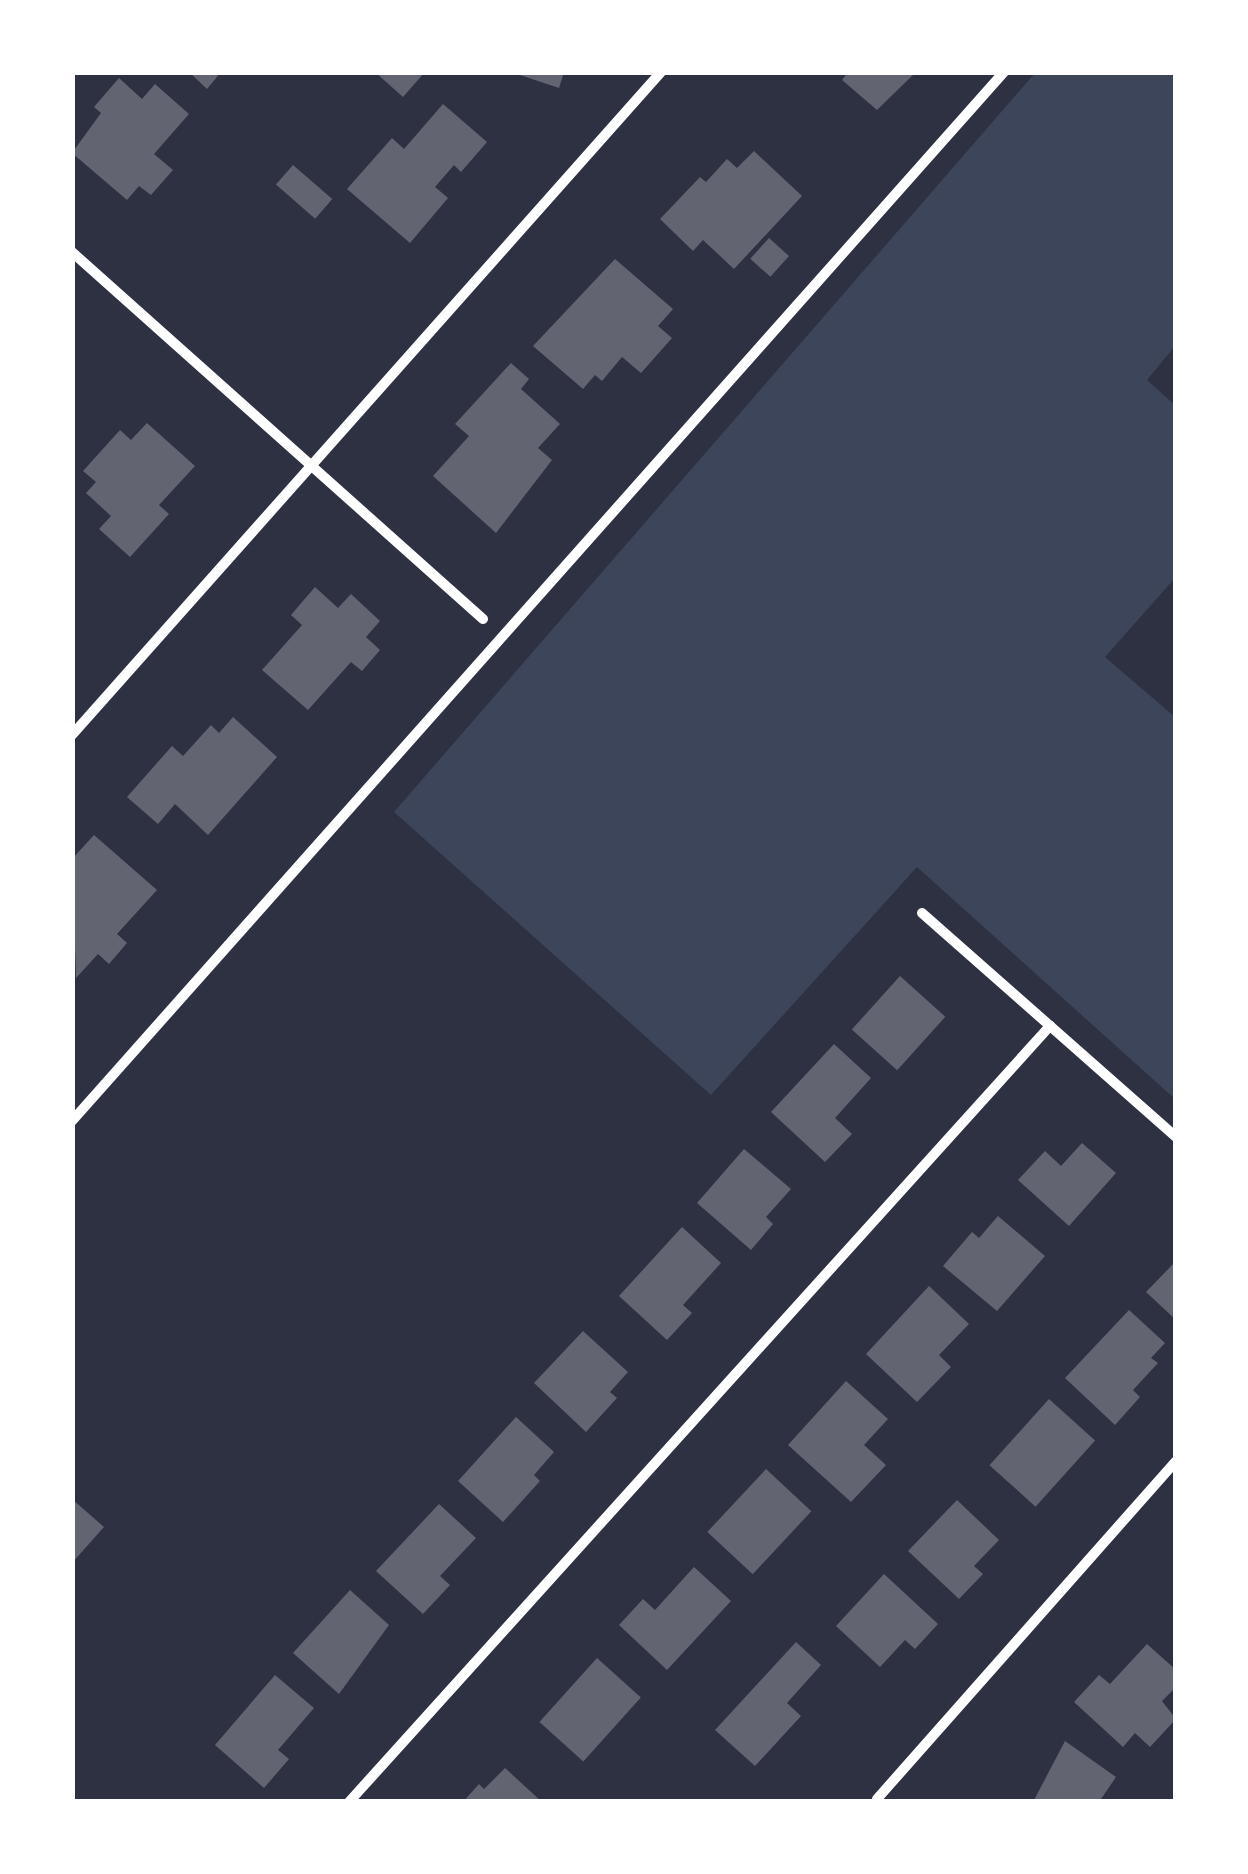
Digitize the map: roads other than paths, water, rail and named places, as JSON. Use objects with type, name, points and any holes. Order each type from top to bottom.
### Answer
[{"type":"street","points":[[72,735],[661,72]]},
{"type":"street","points":[[72,1121],[1004,72]]},
{"type":"street","points":[[72,252],[314,462],[483,618]]},
{"type":"street","points":[[922,913],[1176,1137]]},
{"type":"street","points":[[349,1802],[1050,1026]]},
{"type":"street","points":[[876,1798],[1176,1461]]}]
